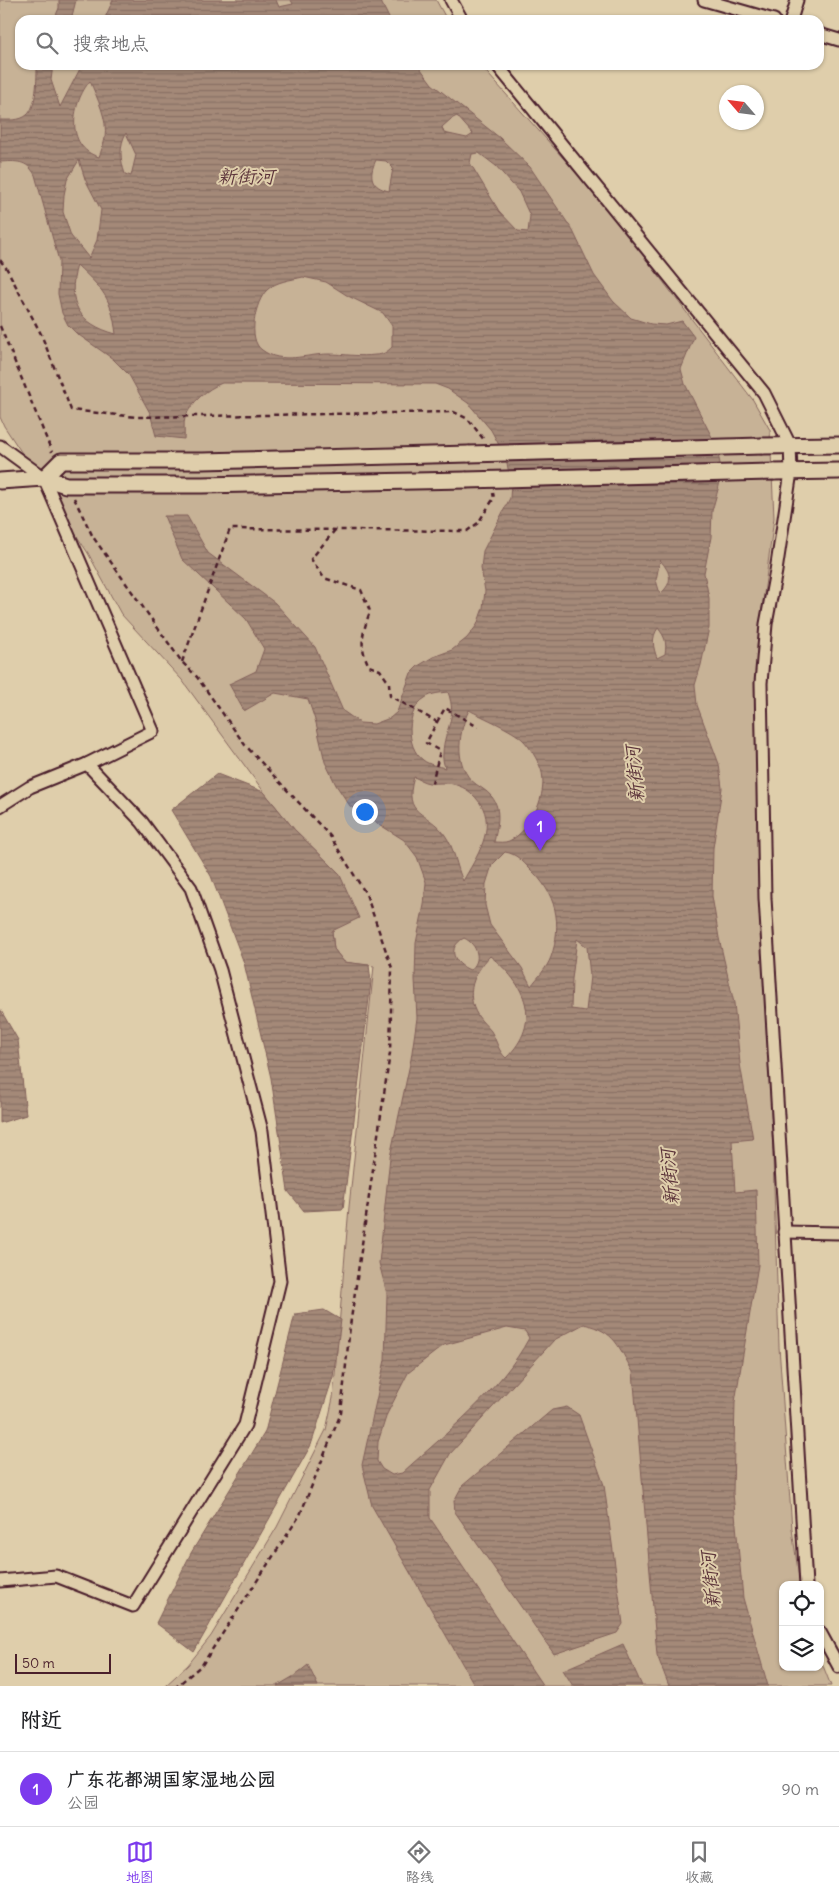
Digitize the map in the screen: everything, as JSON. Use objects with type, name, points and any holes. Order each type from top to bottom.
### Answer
[{"type":"main road","points":[[44,478],[61,461],[203,461],[839,445]]},
{"type":"main road","points":[[0,480],[44,478],[66,485],[202,485],[839,471]]},
{"type":"street","points":[[451,0],[459,15]]},
{"type":"street","points":[[704,0],[756,15]]},
{"type":"street","points":[[792,15],[796,0]]},
{"type":"street","points":[[824,36],[839,40]]},
{"type":"street","points":[[501,70],[764,394],[790,445],[791,472],[766,624],[761,683],[765,898],[806,1581]]},
{"type":"street","points":[[0,446],[44,478],[153,731],[87,764],[30,787],[0,806]]},
{"type":"street","points":[[0,1581],[56,1576],[133,1606],[245,1425],[280,1281],[262,1131],[220,970],[191,888],[142,822],[87,764]]},
{"type":"street","points":[[784,1232],[839,1233]]},
{"type":"street","points":[[824,1639],[839,1667]]},
{"type":"path","points":[[0,260],[7,269],[41,334],[71,410],[136,418],[210,416]]},
{"type":"path","points":[[335,530],[311,558],[324,578],[361,590],[370,611],[362,637],[362,653],[368,666],[380,670],[389,683],[390,696],[437,722]]},
{"type":"path","points":[[177,1686],[202,1665],[300,1515],[341,1413],[350,1326],[389,1063],[391,1034],[392,968],[366,894],[330,836],[245,744],[197,677],[182,662],[225,544]]},
{"type":"path","points":[[431,787],[440,751],[426,743],[445,708],[478,727]]},
{"type":"shaded area","points":[[0,0],[436,0],[444,15],[15,15],[15,70],[484,70],[605,205],[753,400],[770,430],[774,518],[757,647],[779,1347],[792,1529],[799,1581],[779,1581],[779,1671],[824,1671],[824,1668],[831,1686],[165,1686],[188,1665],[211,1636],[277,1527],[326,1430],[333,1398],[349,1207],[374,966],[344,962],[334,949],[332,931],[339,873],[294,829],[264,792],[182,680],[121,614],[88,553],[4,426],[0,417]]},
{"type":"water","points":[[59,0],[76,0],[72,15],[56,15],[59,8]]},
{"type":"water","points":[[113,0],[276,0],[279,7],[293,4],[291,0],[380,0],[388,15],[303,15],[106,15]]},
{"type":"water","name":"新街河","points":[[37,70],[52,70],[51,80],[60,107],[79,70],[422,70],[432,84],[500,138],[530,167],[573,231],[594,275],[613,301],[631,318],[651,324],[666,325],[682,321],[694,337],[681,369],[685,384],[716,445],[721,468],[719,486],[712,511],[711,537],[704,573],[709,598],[709,628],[695,685],[697,705],[719,764],[722,788],[713,848],[712,896],[719,938],[734,1003],[740,1064],[753,1139],[732,1141],[735,1192],[756,1190],[758,1265],[735,1402],[733,1493],[743,1598],[768,1686],[669,1686],[657,1655],[633,1372],[615,1341],[595,1327],[584,1324],[554,1340],[450,1454],[430,1490],[430,1518],[543,1686],[475,1686],[372,1506],[362,1465],[385,1360],[387,1294],[379,1263],[390,1157],[411,1059],[417,1018],[416,943],[424,905],[426,882],[417,857],[404,840],[350,806],[336,785],[325,762],[308,699],[275,693],[244,711],[229,684],[256,671],[264,649],[246,619],[182,559],[164,516],[187,516],[208,553],[275,603],[315,647],[343,711],[360,723],[374,724],[390,718],[397,712],[411,673],[418,666],[433,657],[452,650],[467,638],[477,625],[483,608],[485,591],[481,568],[483,551],[510,498],[511,484],[506,458],[491,430],[468,403],[448,389],[435,384],[222,383],[205,392],[195,401],[184,420],[184,439],[156,436],[150,413],[129,375],[113,359],[76,333],[68,325],[62,313],[58,294],[59,261],[35,175],[32,170],[21,162],[0,162],[0,120],[14,120],[27,115],[35,99]],"holes":[[[90,81],[101,109],[106,131],[99,157],[88,152],[80,144],[76,134],[75,123],[79,100]],[[457,116],[473,134],[467,138],[444,133],[442,127]],[[126,133],[136,155],[131,176],[125,174],[121,158]],[[479,153],[496,166],[519,192],[530,216],[528,232],[518,231],[499,211],[470,163],[472,154]],[[79,160],[85,179],[101,210],[97,240],[89,258],[71,236],[63,212],[67,180]],[[376,160],[386,161],[393,168],[389,191],[375,184],[372,171]],[[77,265],[99,288],[108,302],[116,334],[103,330],[84,318],[78,310],[73,290]],[[303,277],[326,282],[348,296],[383,313],[392,326],[392,347],[385,353],[378,355],[320,354],[294,358],[278,357],[262,350],[257,345],[255,338],[254,320],[263,295],[267,290],[279,283]],[[660,560],[669,573],[669,581],[660,594],[656,580]],[[658,628],[665,640],[666,646],[665,654],[657,658],[653,643],[654,635]],[[448,692],[452,710],[444,744],[443,761],[445,768],[431,764],[417,754],[413,746],[410,728],[411,719],[419,703],[430,695]],[[469,710],[505,728],[523,740],[533,753],[541,769],[542,789],[536,810],[524,829],[509,841],[494,842],[498,819],[497,808],[490,795],[471,780],[466,772],[460,755],[461,736]],[[414,777],[429,783],[451,784],[462,787],[480,803],[485,813],[486,833],[479,853],[463,881],[451,846],[445,835],[414,807],[411,800]],[[540,825],[545,830],[545,841],[540,851],[534,845],[532,838],[534,831]],[[505,852],[513,854],[522,861],[539,878],[551,898],[555,909],[555,944],[547,965],[531,986],[522,968],[490,925],[485,905],[486,884],[492,865]],[[464,938],[475,948],[477,958],[470,970],[456,960],[454,956],[455,946]],[[577,939],[587,947],[590,976],[586,1011],[571,1009],[572,979]],[[490,956],[503,967],[521,991],[527,1017],[524,1031],[506,1058],[499,1049],[491,1031],[474,1008],[471,991],[475,976]],[[507,1328],[525,1331],[529,1338],[518,1357],[504,1375],[472,1410],[402,1473],[392,1475],[382,1469],[377,1461],[378,1442],[387,1414],[408,1373],[444,1345]]]},
{"type":"water","points":[[217,774],[264,792],[294,829],[339,873],[359,918],[332,931],[334,949],[344,962],[369,965],[371,982],[343,1209],[304,1211],[288,1191],[271,1078],[244,963],[211,876],[171,810]]},
{"type":"water","points":[[0,1009],[18,1040],[26,1115],[0,1123]]},
{"type":"water","points":[[324,1310],[341,1320],[333,1377],[311,1445],[194,1652],[156,1623],[191,1553],[265,1432],[295,1314]]},
{"type":"water","points":[[567,1407],[579,1415],[604,1485],[623,1624],[617,1633],[554,1654],[455,1512],[454,1501],[462,1486],[552,1410]]},
{"type":"water","points":[[623,1644],[642,1686],[573,1686],[563,1670]]},
{"type":"water","points":[[308,1665],[318,1686],[277,1686],[294,1676]]},
{"type":"place","name":"广东花都湖国家湿地公园","points":[[540,851]]}]
